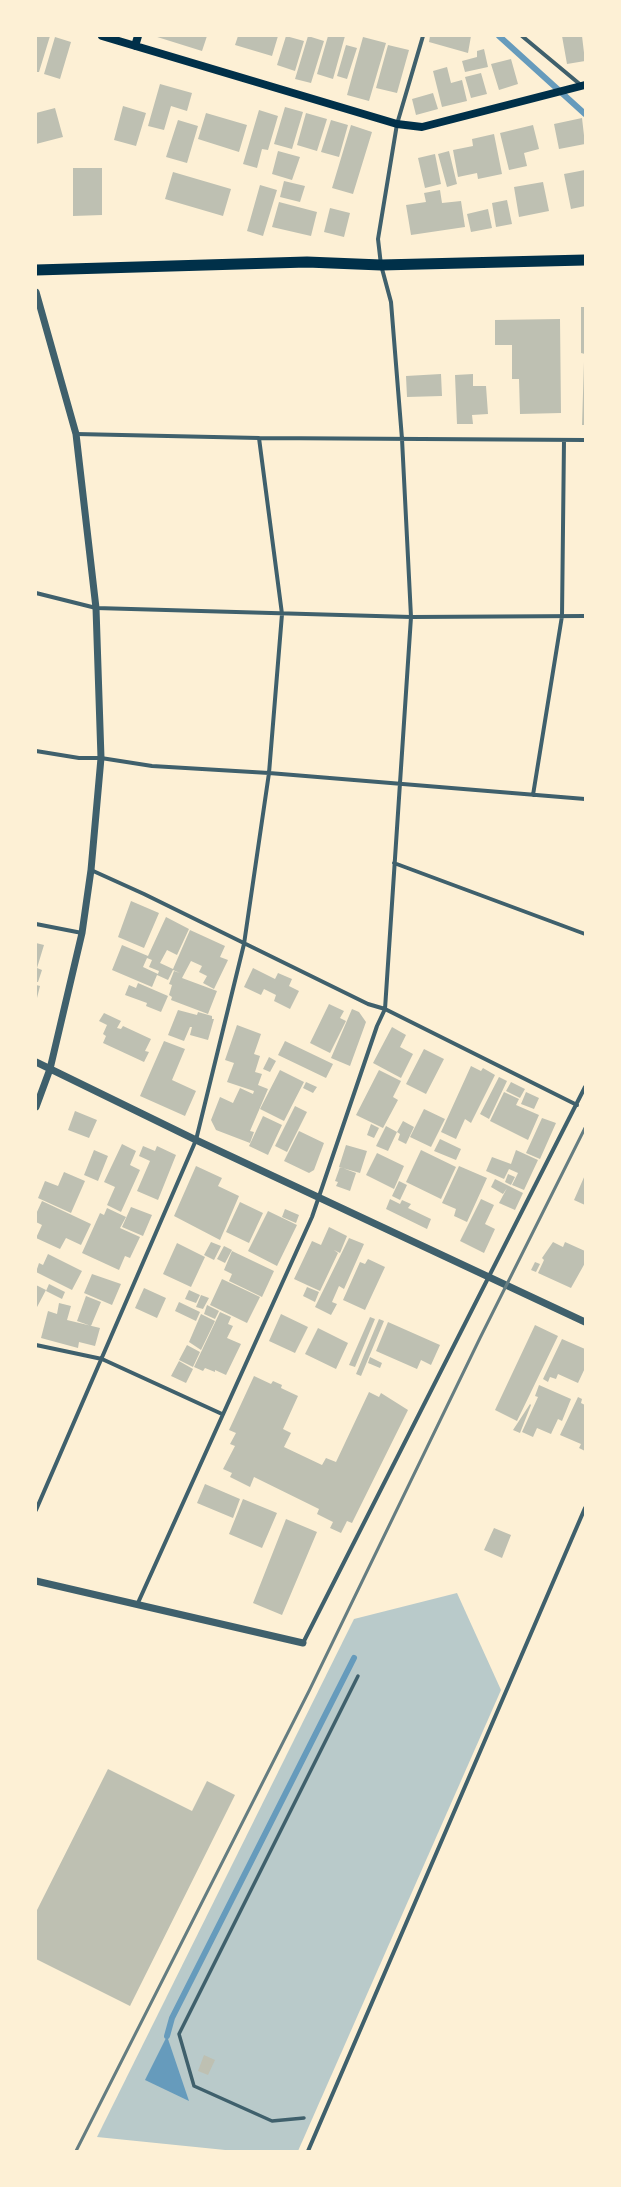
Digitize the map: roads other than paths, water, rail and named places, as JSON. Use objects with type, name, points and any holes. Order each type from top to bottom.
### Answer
[{"type":"highway","points":[[36,270],[307,262],[381,266],[585,260]]},
{"type":"main road","points":[[102,36],[397,124],[422,127],[584,85]]},
{"type":"main road","points":[[136,46],[138,36]]},
{"type":"street","points":[[137,1605],[312,1217],[377,1026],[385,1009],[411,617],[402,439],[391,302],[381,266],[378,239],[397,124],[423,36]]},
{"type":"street","points":[[522,36],[584,85]]},
{"type":"street","points":[[36,292],[76,434],[96,608],[101,758],[91,870],[82,932],[50,1070],[36,1107]]},
{"type":"street","points":[[76,434],[260,438],[585,440]]},
{"type":"street","points":[[36,1510],[196,1140],[244,944],[269,773],[282,614],[260,438]]},
{"type":"street","points":[[533,795],[562,616],[564,440]]},
{"type":"street","points":[[36,593],[96,608],[411,617],[585,616]]},
{"type":"street","points":[[36,751],[79,758],[101,758],[152,766],[269,773],[585,799]]},
{"type":"street","points":[[394,863],[585,934]]},
{"type":"street","points":[[91,870],[144,894],[368,1004],[385,1009],[577,1105]]},
{"type":"street","points":[[36,924],[82,932]]},
{"type":"street","points":[[36,1062],[196,1140],[585,1322]]},
{"type":"street","points":[[36,1581],[303,1643],[577,1105],[585,1086]]},
{"type":"street","points":[[36,1345],[102,1359],[222,1414]]},
{"type":"street","points":[[308,2151],[585,1508]]},
{"type":"street","points":[[304,2118],[272,2121],[194,2086],[179,2034],[358,1676]]},
{"type":"water","points":[[167,2036],[189,2101],[145,2080]]},
{"type":"waterway","points":[[499,36],[585,114]]},
{"type":"waterway","points":[[167,2036],[172,2018],[354,1658]]},
{"type":"railway","points":[[76,2151],[309,1691],[480,1338],[585,1128]]}]
